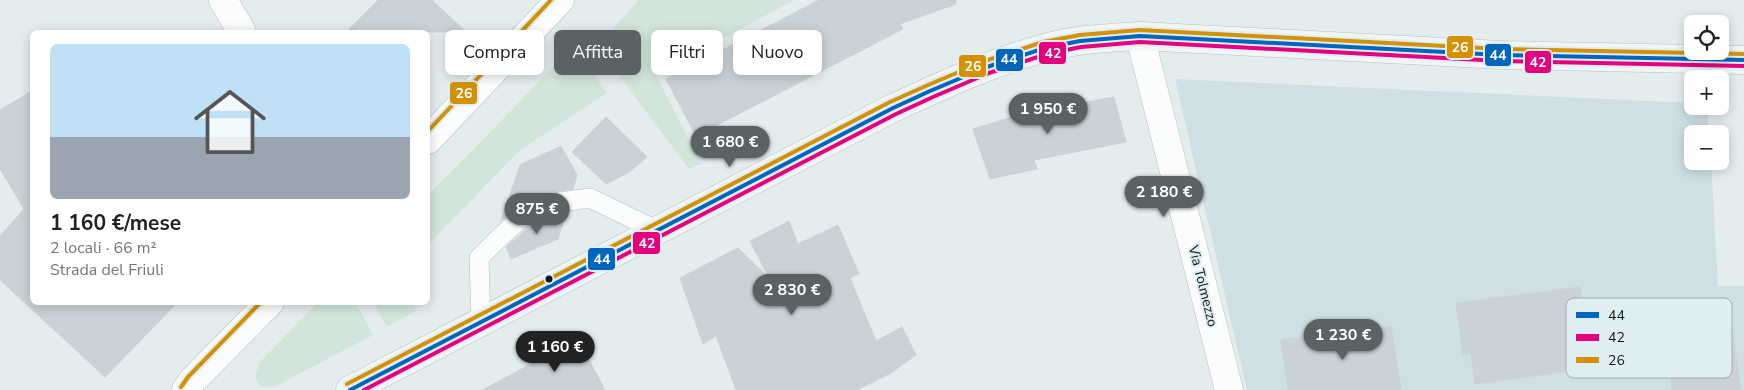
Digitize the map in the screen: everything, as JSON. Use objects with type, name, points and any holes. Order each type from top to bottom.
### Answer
[{"type":"main road","points":[[350,390],[951,80],[1047,47],[1080,41],[1140,36],[1491,55],[1744,60]]},
{"type":"street","points":[[223,0],[241,30]]},
{"type":"street","points":[[430,138],[560,0]]},
{"type":"street","name":"Via Tolmezzo","points":[[1140,36],[1229,390]]},
{"type":"street","points":[[187,387],[267,305]]},
{"type":"lane","points":[[481,321],[479,258],[501,236],[537,206],[590,198],[658,231]]},
{"type":"shaded area","points":[[1175,79],[1684,103],[1684,115],[1708,115],[1708,125],[1684,125],[1684,170],[1712,170],[1718,286],[1744,286],[1744,390],[1247,390]]},
{"type":"green space","points":[[639,0],[794,0],[739,30],[733,30],[733,33],[723,39],[723,30],[651,30],[651,75],[656,75],[701,164],[689,169],[619,75],[641,75],[641,30],[612,30]]},
{"type":"green space","points":[[554,66],[554,75],[595,75],[607,93],[520,150],[430,243],[430,193]]},
{"type":"green space","points":[[315,305],[357,305],[373,335],[274,387],[261,386],[255,378],[259,363]]},
{"type":"green space","points":[[374,305],[413,305],[416,311],[387,327]]},
{"type":"building","points":[[378,0],[432,0],[464,30],[430,32],[430,30],[348,30]]},
{"type":"building","points":[[819,0],[956,0],[956,4],[900,24],[903,29],[822,71],[822,30],[761,30]]},
{"type":"building","points":[[733,44],[733,75],[814,75],[696,136],[666,79],[674,75],[723,75],[723,50]]},
{"type":"building","points":[[30,92],[30,305],[175,305],[105,377],[0,280],[0,236],[24,209],[0,169],[0,110]]},
{"type":"building","points":[[1114,97],[1126,142],[1034,160],[1037,169],[990,179],[973,129],[1025,113]]},
{"type":"building","points":[[606,117],[647,157],[631,171],[606,184],[572,152]]},
{"type":"building","points":[[561,146],[577,175],[573,189],[530,196],[501,221],[520,165]]},
{"type":"building","points":[[566,213],[558,239],[511,259],[506,247],[542,216]]},
{"type":"building","points":[[789,221],[798,244],[838,225],[859,274],[850,278],[876,341],[902,327],[916,355],[891,373],[857,390],[736,390],[716,336],[703,344],[680,278],[738,248],[769,278],[750,241]]},
{"type":"building","points":[[1580,287],[1582,298],[1566,298],[1566,371],[1475,384],[1471,354],[1463,354],[1456,303]]},
{"type":"building","points":[[1391,326],[1401,390],[1288,390],[1281,340]]},
{"type":"building","points":[[1732,331],[1741,390],[1672,390],[1671,378],[1732,378]]},
{"type":"building","points":[[578,339],[605,390],[482,390]]},
{"type":"transit line","name":"26","points":[[430,129],[551,0]]},
{"type":"transit line","name":"26","points":[[347,384],[890,102],[985,61],[1043,42],[1080,35],[1140,30],[1501,49],[1744,54]]},
{"type":"transit line","name":"44","points":[[350,390],[893,108],[987,67],[1045,48],[1080,41],[1140,36],[1501,55],[1744,60]]},
{"type":"transit line","name":"42","points":[[364,390],[896,114],[989,73],[1047,54],[1081,47],[1140,42],[1501,61],[1744,66]]},
{"type":"transit line","name":"26","points":[[181,387],[188,377],[258,305]]}]
